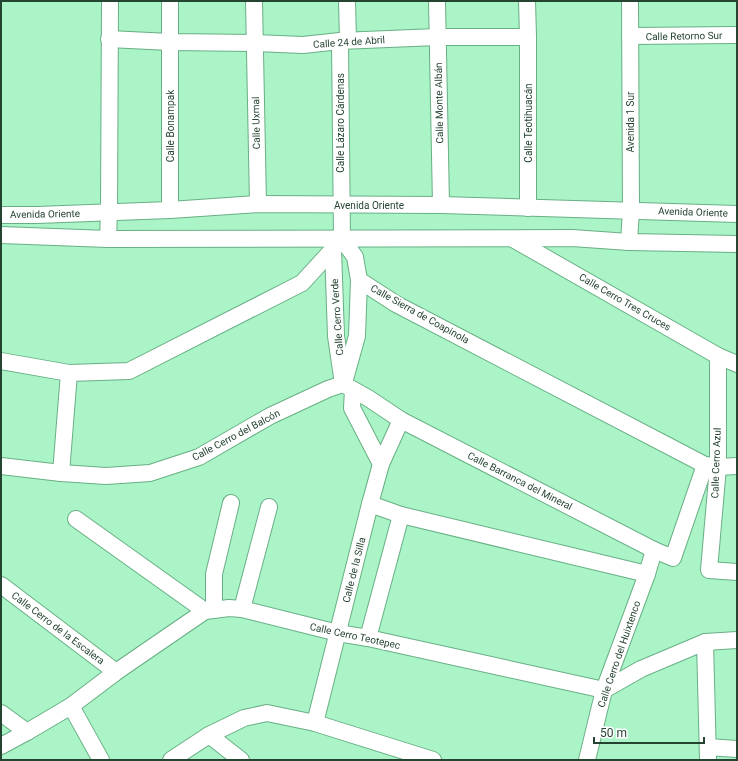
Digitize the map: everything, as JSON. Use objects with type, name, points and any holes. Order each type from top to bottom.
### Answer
[{"type":"street","points":[[108,239],[110,1]]},
{"type":"street","name":"Calle Bonampak","points":[[170,1],[170,210]]},
{"type":"street","name":"Calle Uxmal","points":[[254,1],[258,204]]},
{"type":"street","name":"Calle Lázaro Cárdenas","points":[[338,244],[341,205],[344,40],[347,1]]},
{"type":"street","name":"Calle Monte Albán","points":[[437,1],[441,205]]},
{"type":"street","name":"Calle Teotihuacán","points":[[527,1],[528,208]]},
{"type":"street","name":"Avenida 1 Sur","points":[[629,242],[631,210],[630,1]]},
{"type":"street","name":"Calle Retorno Sur","points":[[630,36],[737,35]]},
{"type":"street","name":"Calle 24 de Abril","points":[[109,39],[303,45],[344,40],[437,37],[528,37]]},
{"type":"street","name":"Avenida Oriente","points":[[1,215],[170,210],[258,204],[441,205],[737,214]]},
{"type":"street","name":"Avenida Oriente","points":[[1,235],[338,244],[513,238],[572,238],[629,242],[737,244]]},
{"type":"street","name":"Calle Cerro Tres Cruces","points":[[513,238],[718,356],[737,364]]},
{"type":"street","points":[[1,362],[69,373],[129,371],[302,283],[338,244]]},
{"type":"street","name":"Calle Sierra de Coapinola","points":[[338,244],[355,257],[359,280],[396,304],[711,466]]},
{"type":"street","name":"Calle Cerro Verde","points":[[338,244],[336,336],[348,387]]},
{"type":"street","points":[[359,280],[357,336],[348,387],[352,408],[382,464]]},
{"type":"street","name":"Calle Cerro Azul","points":[[718,356],[711,466],[709,570],[737,572]]},
{"type":"street","points":[[61,473],[69,373]]},
{"type":"street","name":"Calle Barranca del Mineral","points":[[348,387],[402,420],[654,550],[673,558],[711,466]]},
{"type":"street","name":"Calle Cerro del Balcón","points":[[1,466],[61,473],[106,476],[150,473],[199,457],[270,416],[328,389],[348,387]]},
{"type":"street","name":"Calle de la Silla","points":[[316,723],[370,504],[382,464],[402,420]]},
{"type":"street","points":[[711,466],[737,466]]},
{"type":"street","points":[[76,519],[210,611],[214,574],[231,503]]},
{"type":"street","points":[[370,504],[401,515],[647,574]]},
{"type":"street","points":[[242,609],[269,507]]},
{"type":"street","points":[[368,638],[401,515]]},
{"type":"street","name":"Calle Cerro del Huixtenco","points":[[587,760],[604,690],[647,574],[654,550]]},
{"type":"street","name":"Calle Cerro de la Escalera","points":[[1,585],[116,672]]},
{"type":"street","name":"Calle Cerro Teotepec","points":[[1,746],[71,706],[116,672],[210,611],[229,608],[242,609],[338,633],[368,638],[604,690]]},
{"type":"street","points":[[604,690],[641,669],[705,642],[737,640]]},
{"type":"street","points":[[705,642],[708,754],[737,749]]},
{"type":"street","points":[[71,706],[101,760]]},
{"type":"street","points":[[1,713],[27,732]]},
{"type":"street","points":[[170,760],[209,735],[244,718],[267,713],[316,723],[433,760]]},
{"type":"street","points":[[209,735],[241,760]]},
{"type":"street","points":[[373,742],[397,760]]}]
